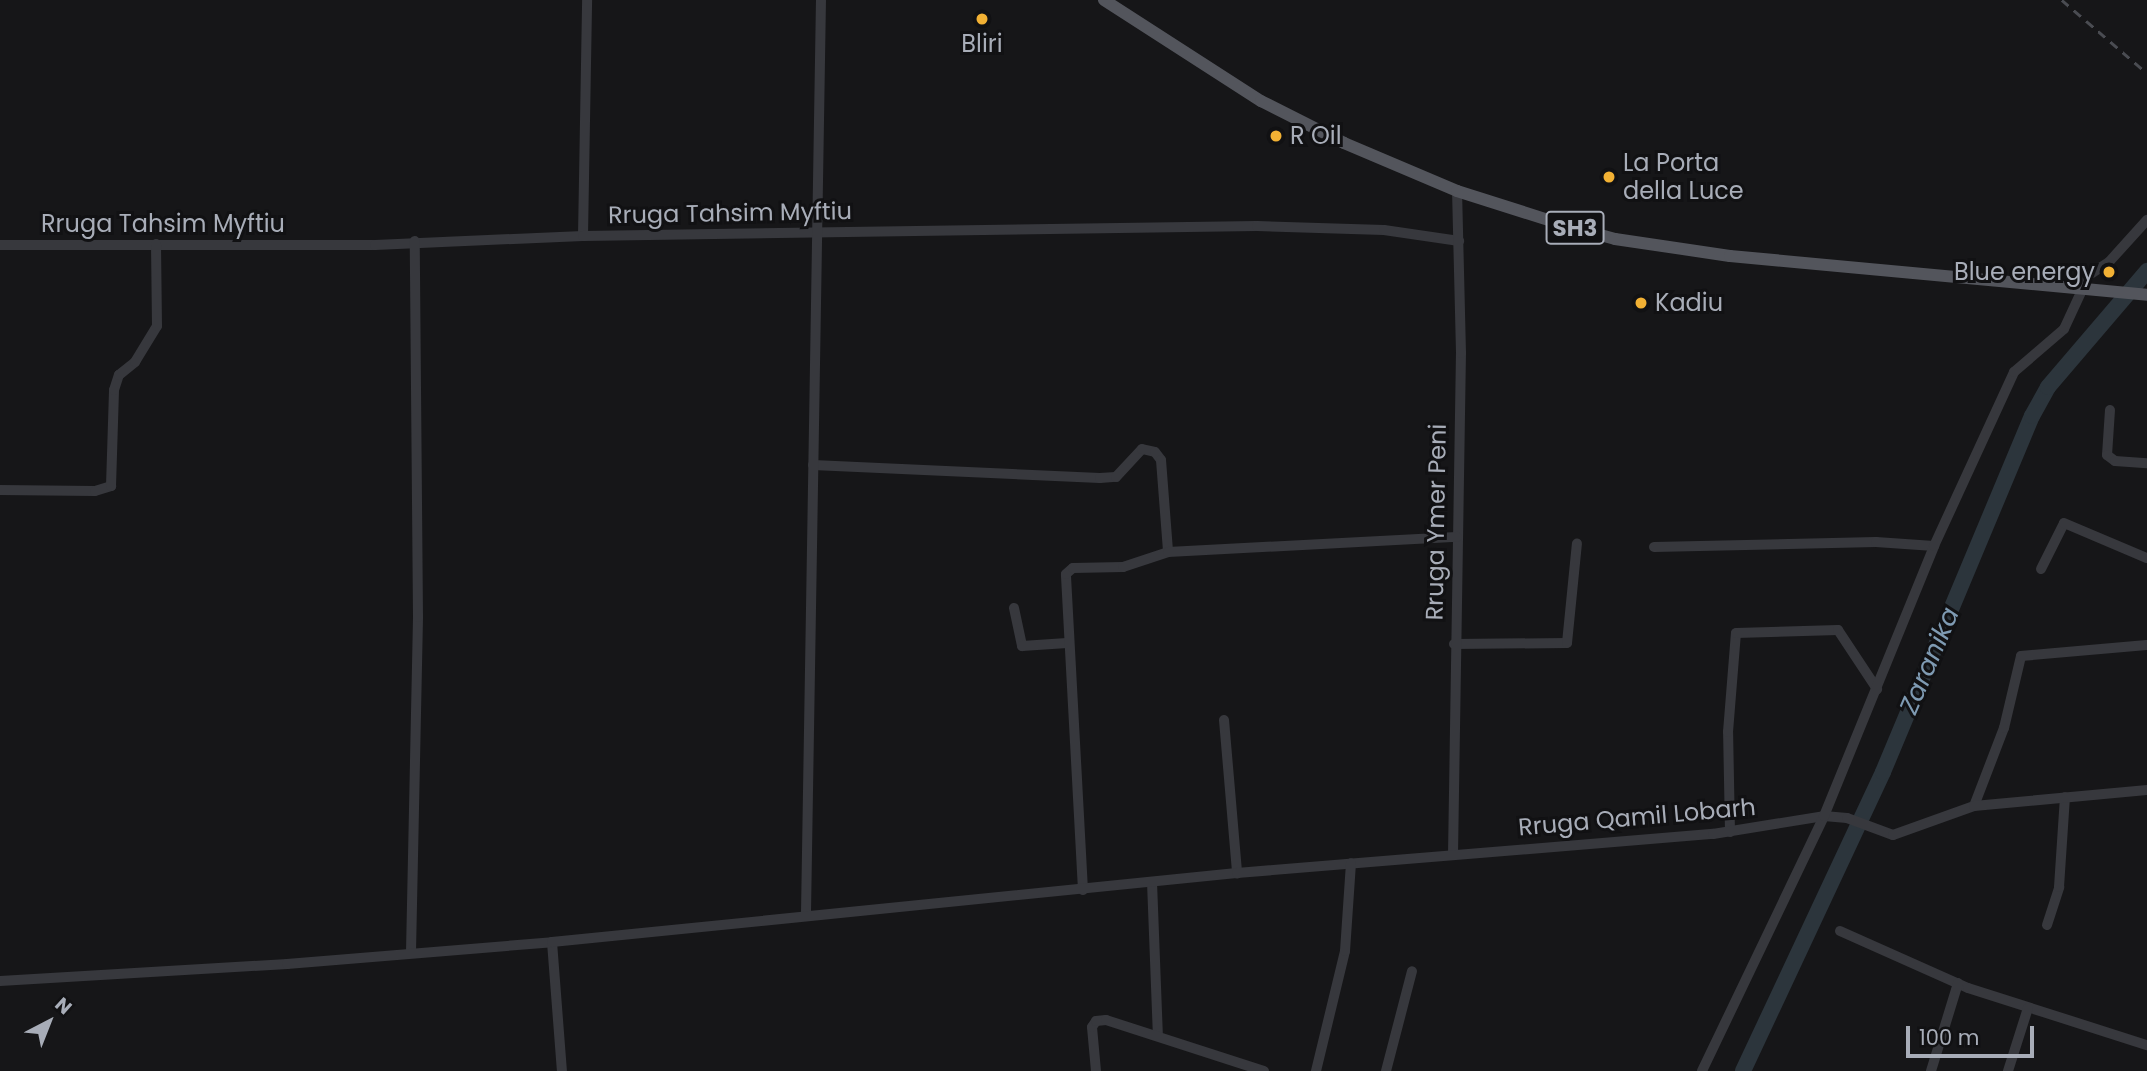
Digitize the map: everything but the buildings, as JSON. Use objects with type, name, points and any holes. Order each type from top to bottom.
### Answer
[{"type":"main road","name":"SH3","points":[[1104,0],[1261,101],[1457,191],[1615,239],[1730,256],[2147,295]]},
{"type":"street","points":[[583,236],[587,0]]},
{"type":"street","points":[[806,914],[821,0]]},
{"type":"street","name":"Rruga Ymer Peni","points":[[1452,855],[1460,241],[1457,191]]},
{"type":"street","points":[[1702,1071],[1824,816],[1934,546],[2014,372],[2064,329],[2089,275],[2109,262],[2147,220]]},
{"type":"street","name":"Rruga Tahsim Myftiu","points":[[0,245],[375,245],[415,241],[583,236],[1323,226],[1460,241]]},
{"type":"street","points":[[411,952],[418,617],[415,241]]},
{"type":"street","points":[[0,491],[95,491],[111,486],[114,390],[119,375],[135,362],[157,326],[156,244]]},
{"type":"street","points":[[2110,410],[2108,455],[2115,460],[2147,463]]},
{"type":"street","points":[[813,465],[1100,478],[1116,477],[1142,449],[1155,452],[1161,460],[1168,552]]},
{"type":"street","points":[[2041,569],[2064,523],[2147,558]]},
{"type":"street","points":[[1083,890],[1065,583],[1073,568],[1123,567],[1168,552],[1457,537]]},
{"type":"street","points":[[1654,547],[1876,542],[1934,546]]},
{"type":"street","points":[[1454,644],[1567,643],[1577,543]]},
{"type":"street","points":[[1014,608],[1022,646],[1067,643]]},
{"type":"street","points":[[1730,832],[1728,732],[1736,633],[1838,630],[1877,689]]},
{"type":"street","points":[[2147,645],[2021,656],[2004,728],[1974,806],[2147,790]]},
{"type":"street","points":[[1224,720],[1237,873]]},
{"type":"street","points":[[2046,925],[2059,887],[2065,797]]},
{"type":"street","name":"Rruga Qamil Lobarh","points":[[0,981],[287,964],[552,942],[806,914],[1083,890],[1237,873],[1730,832],[1824,816],[1847,818],[1875,831],[1893,835],[1974,806]]},
{"type":"street","points":[[1316,1071],[1345,951],[1351,863]]},
{"type":"street","points":[[1152,882],[1158,1035]]},
{"type":"street","points":[[1840,931],[1958,983],[2147,1045]]},
{"type":"street","points":[[552,942],[562,1071]]},
{"type":"street","points":[[1386,1071],[1412,971]]},
{"type":"street","points":[[1931,1071],[1958,983]]},
{"type":"street","points":[[2008,1071],[2028,1008]]},
{"type":"street","points":[[1096,1071],[1091,1034],[1096,1021],[1106,1020],[1264,1071]]},
{"type":"waterway","name":"Zaranika","points":[[1743,1071],[1883,772],[2032,416],[2048,387],[2147,271]]},
{"type":"railway","points":[[2062,0],[2147,73]]},
{"type":"place","name":"Bliri","points":[[982,19]]},
{"type":"place","name":"R Oil","points":[[1276,136]]},
{"type":"place","name":"La Porta della Luce","points":[[1609,177]]},
{"type":"place","name":"Blue energy","points":[[2109,272]]},
{"type":"place","name":"Kadiu","points":[[1641,303]]}]
